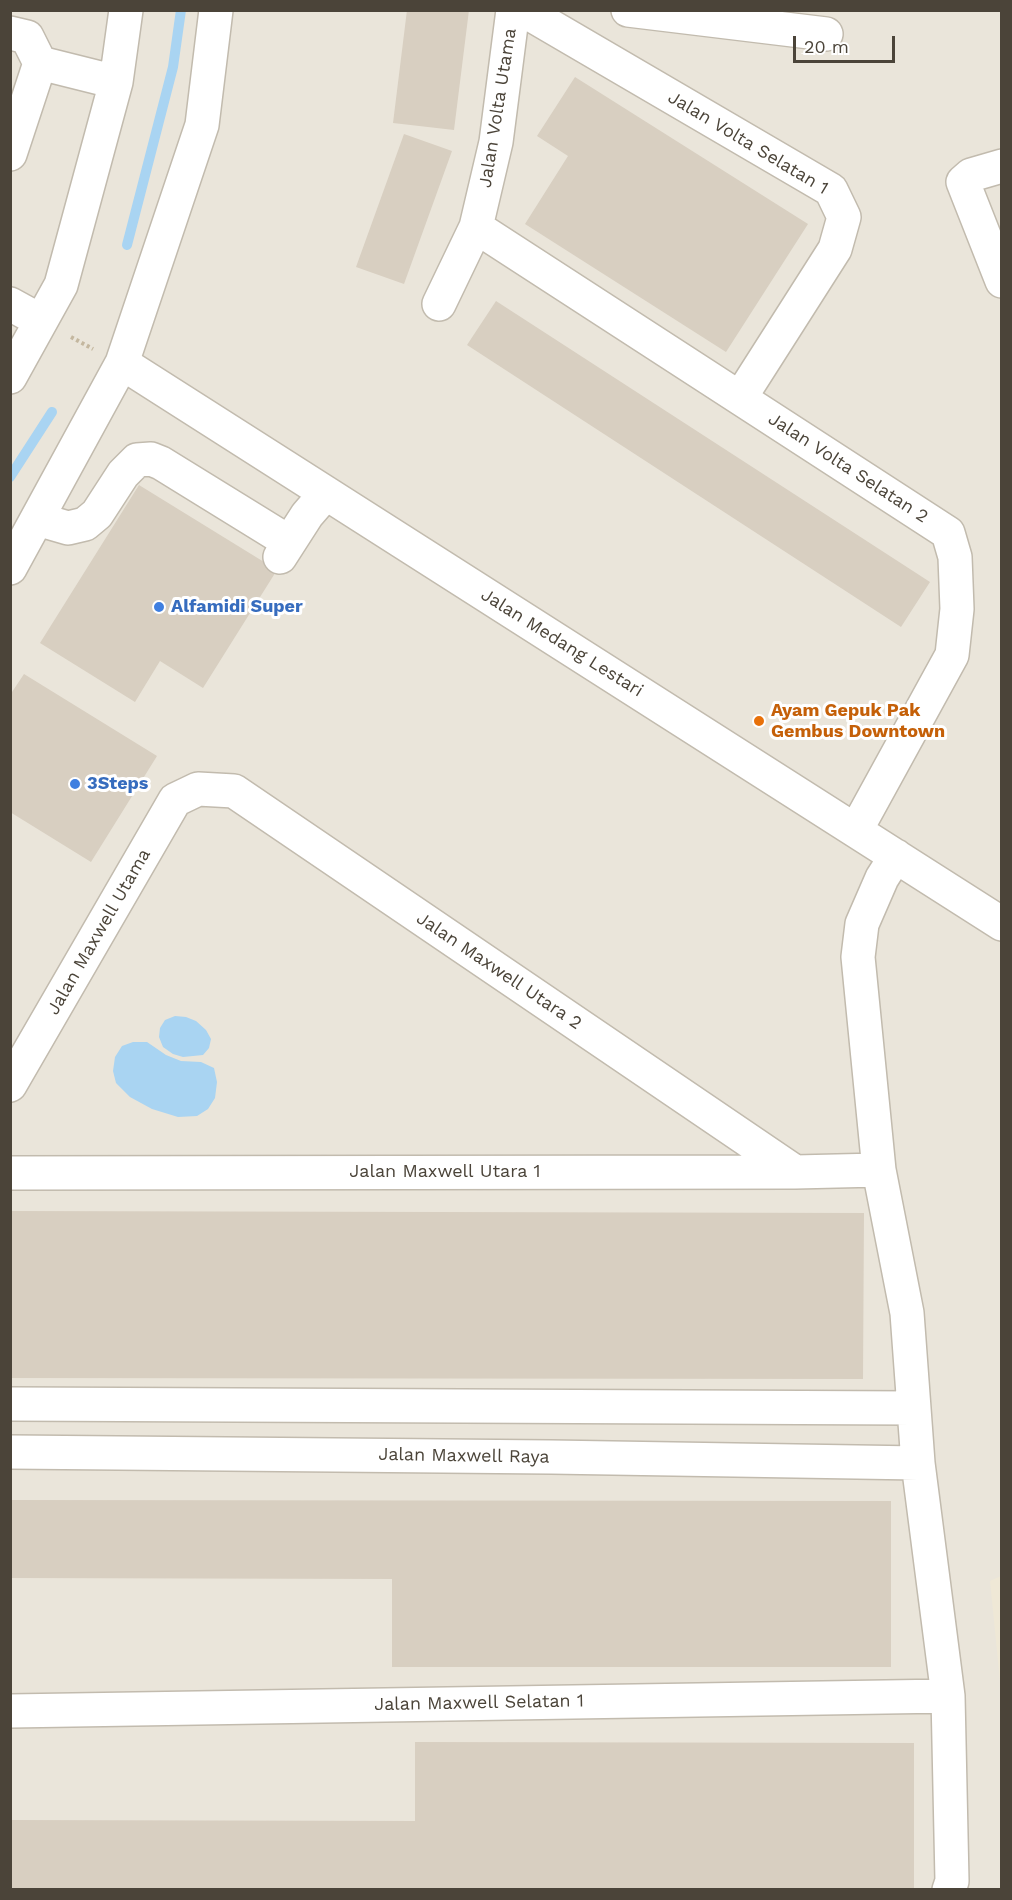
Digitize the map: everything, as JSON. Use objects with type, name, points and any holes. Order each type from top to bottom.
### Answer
[{"type":"street","points":[[10,377],[60,285],[116,82],[126,10]]},
{"type":"street","points":[[10,568],[122,363],[202,125],[216,10]]},
{"type":"street","name":"Jalan Volta Utama","points":[[439,304],[476,227],[496,142],[513,10]]},
{"type":"street","name":"Jalan Volta Selatan 1","points":[[523,10],[831,190],[844,217],[835,249],[740,398]]},
{"type":"street","points":[[628,10],[826,34]]},
{"type":"street","points":[[10,33],[27,37],[40,63],[10,154]]},
{"type":"street","points":[[40,63],[116,82]]},
{"type":"street","points":[[1002,166],[971,175],[963,182],[994,239],[1002,281]]},
{"type":"street","name":"Jalan Volta Selatan 2","points":[[476,227],[948,533],[954,557],[957,609],[952,655],[856,830]]},
{"type":"street","points":[[10,304],[41,321]]},
{"type":"street","name":"Jalan Medang Lestari","points":[[122,363],[1002,924]]},
{"type":"street","points":[[37,519],[68,528],[85,524],[97,514],[123,474],[137,460],[151,459],[161,463],[285,549],[307,515],[326,493]]},
{"type":"street","name":"Jalan Maxwell Utama","points":[[10,1085],[175,800],[198,789]]},
{"type":"street","name":"Jalan Maxwell Utara 2","points":[[198,789],[234,791],[795,1172]]},
{"type":"street","points":[[896,856],[882,878],[862,924],[858,957],[879,1170],[908,1313],[918,1463],[948,1696],[952,1881],[949,1890]]},
{"type":"street","name":"Jalan Maxwell Utara 1","points":[[10,1173],[879,1170]]},
{"type":"street","points":[[10,1404],[914,1408]]},
{"type":"street","points":[[197,1405],[197,1454]]},
{"type":"street","points":[[551,1457],[553,1406]]},
{"type":"street","name":"Jalan Maxwell Raya","points":[[10,1452],[918,1463]]},
{"type":"street","name":"Jalan Maxwell Selatan 1","points":[[10,1711],[948,1696]]},
{"type":"path","points":[[41,321],[122,363]]},
{"type":"shaded area","points":[[11,11],[1001,11],[1001,1889],[11,1890]]},
{"type":"shaded area","points":[[1001,1576],[1001,1691],[990,1581]]},
{"type":"water","points":[[175,1016],[196,1021],[206,1030],[211,1039],[209,1048],[203,1055],[183,1057],[163,1047],[159,1037],[160,1028],[165,1020]]},
{"type":"water","points":[[133,1042],[147,1042],[166,1055],[181,1061],[201,1062],[214,1068],[217,1082],[215,1098],[208,1109],[197,1116],[178,1117],[152,1109],[130,1097],[116,1083],[113,1071],[115,1057],[122,1046]]},
{"type":"building","points":[[407,10],[469,10],[454,130],[393,123]]},
{"type":"building","points":[[575,77],[808,224],[726,352],[525,224],[568,156],[537,136]]},
{"type":"building","points":[[404,134],[452,151],[404,284],[356,267]]},
{"type":"building","points":[[496,301],[930,582],[901,627],[467,345]]},
{"type":"building","name":"Alfamidi Super","points":[[139,485],[277,570],[203,688],[160,661],[135,702],[40,643]]},
{"type":"building","name":"3Steps","points":[[24,674],[157,756],[91,862],[10,812],[10,695]]},
{"type":"building","points":[[10,1211],[864,1213],[863,1379],[10,1378]]},
{"type":"building","points":[[10,1500],[891,1501],[891,1667],[392,1667],[392,1579],[10,1578]]},
{"type":"building","points":[[415,1742],[914,1743],[914,1890],[10,1890],[10,1820],[415,1821]]},
{"type":"waterway","points":[[127,245],[173,67],[181,10]]},
{"type":"waterway","points":[[10,477],[52,412]]},
{"type":"place","name":"Alfamidi Super","points":[[159,607]]},
{"type":"place","name":"Ayam Gepuk Pak Gembus Downtown","points":[[759,721]]},
{"type":"place","name":"3Steps","points":[[75,784]]}]
